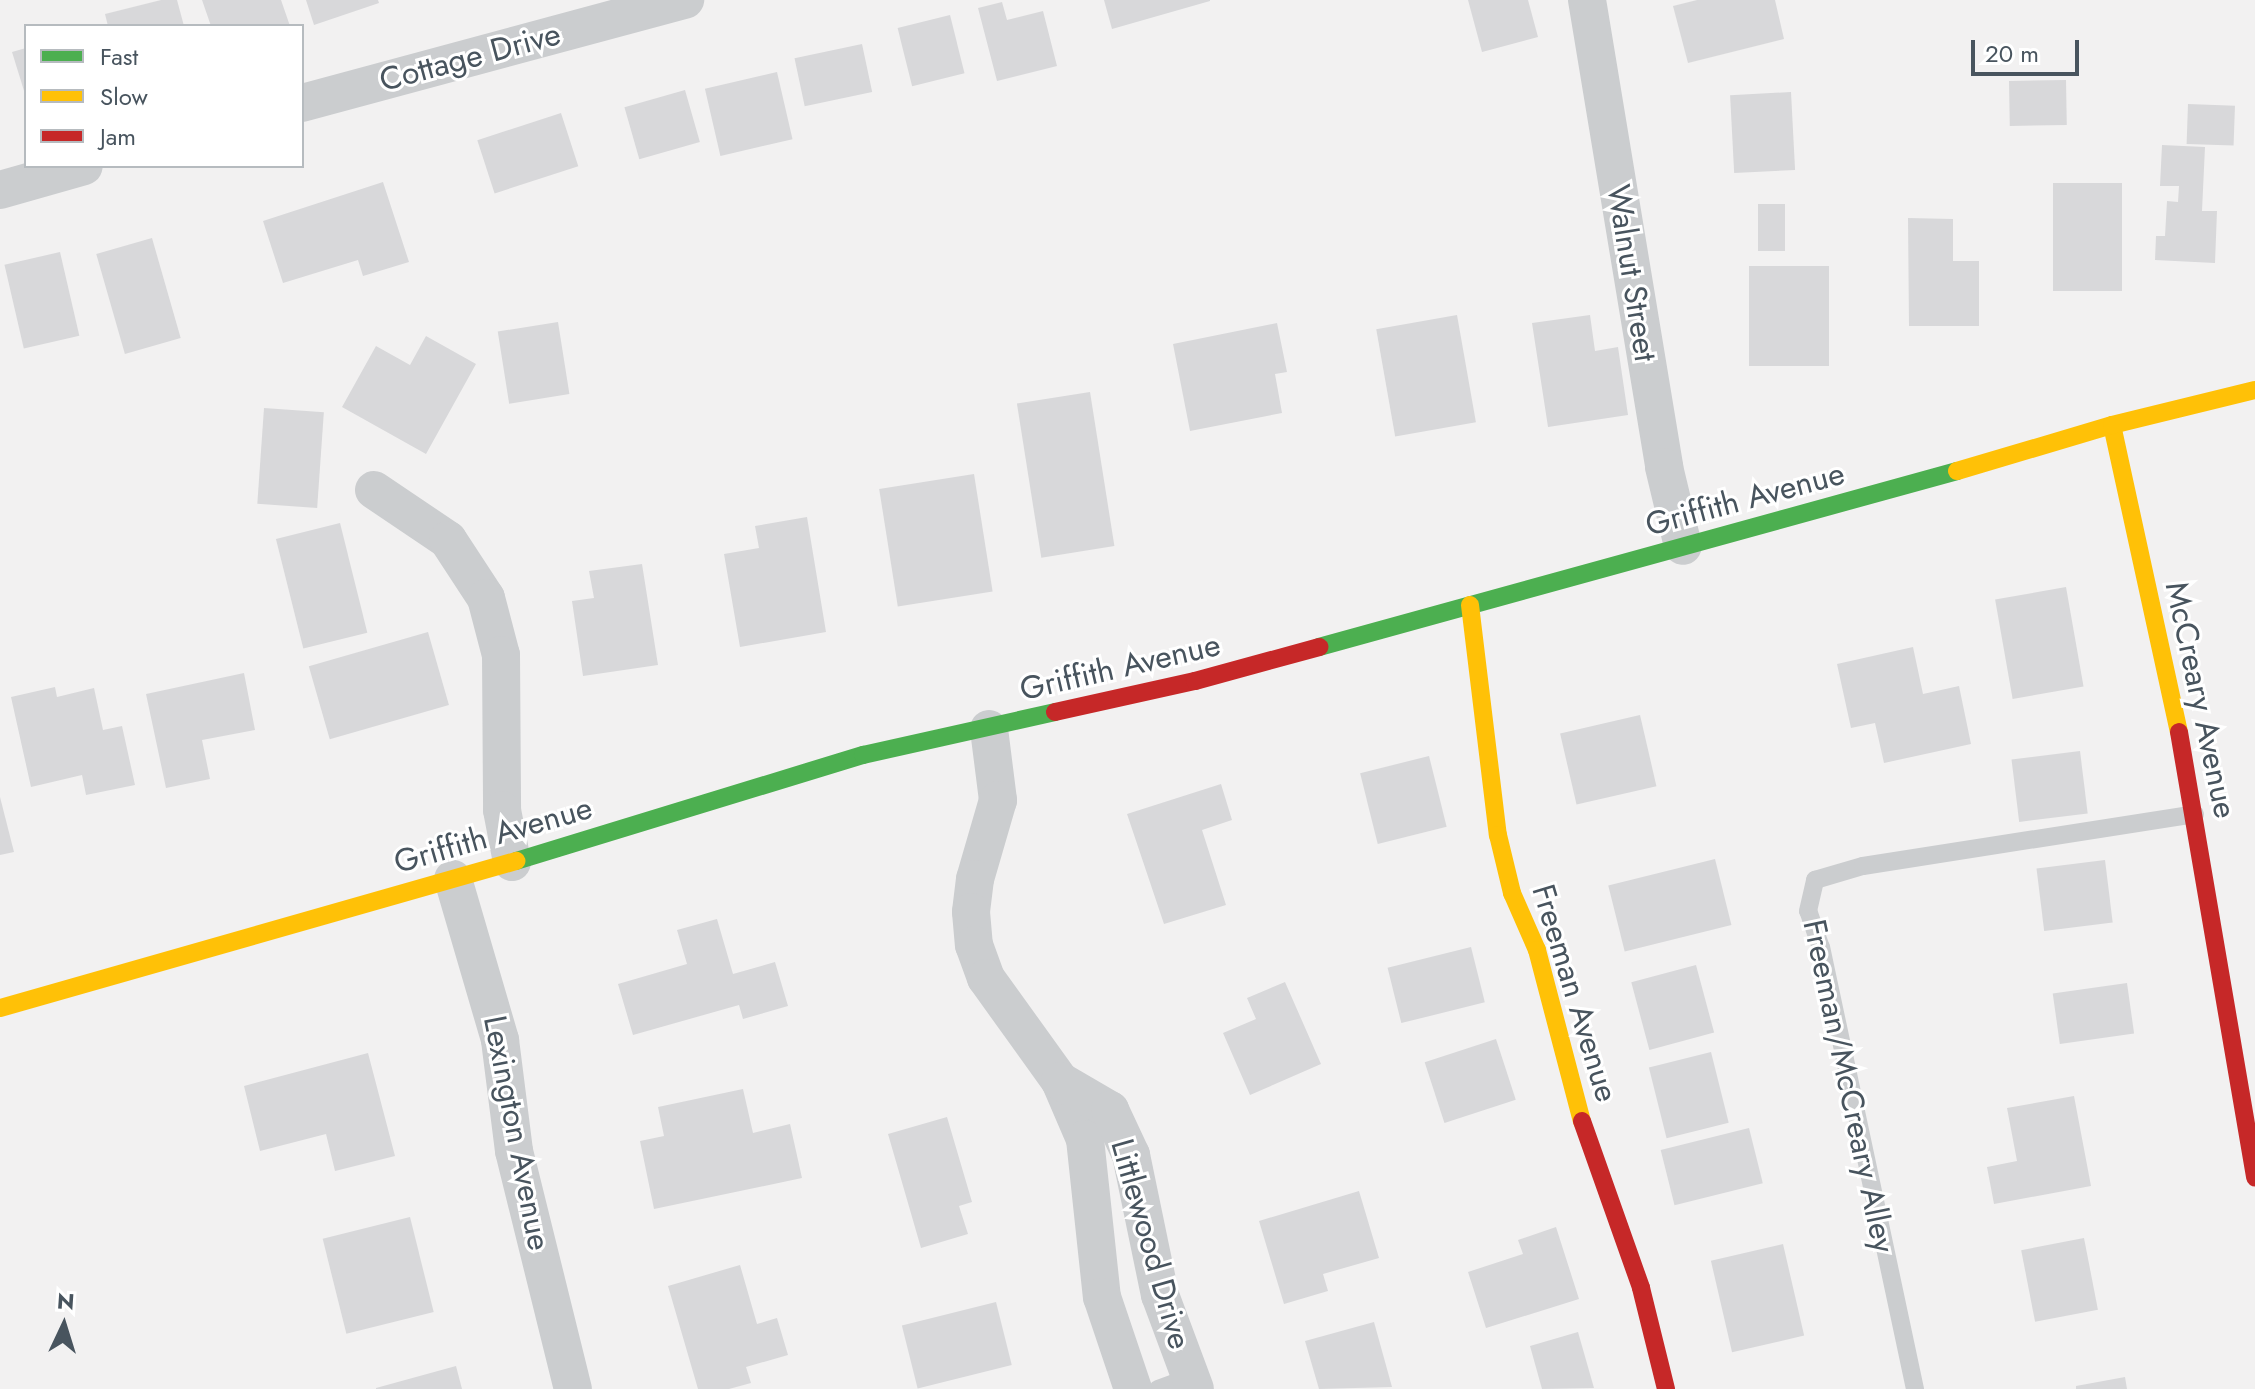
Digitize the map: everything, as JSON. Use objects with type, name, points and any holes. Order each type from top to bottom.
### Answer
[{"type":"street","name":"Cottage Drive","points":[[304,102],[685,0]]},
{"type":"street","name":"Walnut Street","points":[[1587,0],[1664,467],[1683,546]]},
{"type":"street","points":[[0,190],[77,168]]},
{"type":"street","name":"Griffith Avenue","points":[[0,1008],[512,862],[863,755],[1195,681],[1860,500],[2112,425],[2255,390]]},
{"type":"street","name":"McCreary Avenue","points":[[2112,425],[2195,814],[2247,1078],[2255,1178]]},
{"type":"street","points":[[374,490],[448,540],[486,598],[501,655],[502,810],[512,862]]},
{"type":"street","name":"Freeman Avenue","points":[[1470,605],[1498,835],[1512,893],[1537,950],[1591,1154],[1641,1288],[1666,1389]]},
{"type":"street","name":"Littlewood Drive","points":[[989,729],[998,800],[975,879],[971,912],[974,945],[986,978],[1060,1081],[1085,1139],[1102,1297],[1133,1389]]},
{"type":"street","name":"Lexington Avenue","points":[[453,879],[500,1040],[514,1151],[573,1389]]},
{"type":"street","name":"Littlewood Drive","points":[[1060,1081],[1110,1110],[1131,1155],[1181,1385]]},
{"type":"lane","name":"Freeman/McCreary Alley","points":[[1915,1389],[1821,948],[1808,911],[1815,880],[1863,866],[2195,814]]},
{"type":"building","points":[[161,0],[177,0],[183,24],[108,24],[105,14]]},
{"type":"building","points":[[202,0],[281,0],[289,24],[210,24]]},
{"type":"building","points":[[306,0],[378,0],[379,3],[314,25]]},
{"type":"building","points":[[1104,0],[1210,0],[1210,1],[1112,29]]},
{"type":"building","points":[[1468,0],[1528,0],[1538,37],[1482,52]]},
{"type":"building","points":[[1697,0],[1775,0],[1784,39],[1688,63],[1673,6]]},
{"type":"building","points":[[1002,2],[1007,20],[1043,11],[1057,66],[997,81],[978,8]]},
{"type":"building","points":[[950,15],[965,73],[912,86],[898,28]]},
{"type":"building","points":[[862,44],[872,92],[805,106],[795,58]]},
{"type":"building","points":[[24,49],[24,91],[12,52]]},
{"type":"building","points":[[777,72],[793,139],[720,156],[705,89]]},
{"type":"building","points":[[2066,80],[2067,125],[2010,126],[2009,81]]},
{"type":"building","points":[[685,90],[700,142],[639,159],[624,107]]},
{"type":"building","points":[[1791,92],[1795,170],[1734,173],[1730,95]]},
{"type":"building","points":[[2188,104],[2235,106],[2234,146],[2187,144]]},
{"type":"building","points":[[561,113],[578,166],[495,193],[477,140]]},
{"type":"building","points":[[2162,145],[2205,147],[2202,211],[2217,211],[2215,263],[2155,260],[2156,236],[2165,236],[2167,201],[2178,202],[2179,186],[2160,186]]},
{"type":"building","points":[[383,182],[409,262],[363,276],[358,260],[283,283],[263,221]]},
{"type":"building","points":[[2053,183],[2122,183],[2122,291],[2053,291]]},
{"type":"building","points":[[1758,204],[1785,204],[1785,251],[1758,251]]},
{"type":"building","points":[[1908,218],[1953,219],[1953,261],[1979,261],[1979,326],[1909,326]]},
{"type":"building","points":[[152,238],[181,338],[125,354],[96,254]]},
{"type":"building","points":[[60,252],[79,336],[24,349],[4,265]]},
{"type":"building","points":[[1749,266],[1829,266],[1829,366],[1749,366]]},
{"type":"building","points":[[1457,315],[1476,422],[1395,437],[1376,329]]},
{"type":"building","points":[[1590,315],[1595,351],[1618,347],[1628,415],[1548,427],[1532,323]]},
{"type":"building","points":[[558,322],[569,394],[509,404],[498,332]]},
{"type":"building","points":[[1277,323],[1287,372],[1275,374],[1282,413],[1190,431],[1173,344]]},
{"type":"building","points":[[426,336],[476,364],[426,454],[342,407],[376,346],[410,365]]},
{"type":"building","points":[[1090,392],[1114,546],[1041,558],[1017,404]]},
{"type":"building","points":[[264,408],[324,412],[317,508],[257,504]]},
{"type":"building","points":[[974,474],[993,592],[898,607],[879,489]]},
{"type":"building","points":[[807,517],[826,632],[740,647],[724,554],[759,548],[755,526]]},
{"type":"building","points":[[340,523],[367,633],[303,649],[276,539]]},
{"type":"building","points":[[642,564],[658,665],[583,676],[572,601],[594,598],[589,571]]},
{"type":"building","points":[[2066,587],[2084,686],[2013,699],[1995,600]]},
{"type":"building","points":[[428,632],[449,705],[330,739],[309,666]]},
{"type":"building","points":[[1913,647],[1923,694],[1959,686],[1971,744],[1884,763],[1875,723],[1851,728],[1837,664]]},
{"type":"building","points":[[244,673],[255,730],[202,740],[210,779],[166,788],[146,694]]},
{"type":"building","points":[[55,687],[57,697],[94,688],[103,730],[122,726],[135,785],[86,795],[82,775],[31,787],[11,697]]},
{"type":"building","points":[[1640,715],[1656,786],[1577,805],[1560,733]]},
{"type":"building","points":[[2080,751],[2088,814],[2019,822],[2012,759]]},
{"type":"building","points":[[1429,756],[1447,827],[1378,844],[1360,773]]},
{"type":"building","points":[[1221,784],[1232,820],[1202,830],[1226,905],[1164,924],[1127,814]]},
{"type":"building","points":[[0,797],[14,852],[0,855]]},
{"type":"building","points":[[1715,859],[1731,925],[1625,952],[1608,886]]},
{"type":"building","points":[[2105,860],[2113,923],[2044,931],[2037,868]]},
{"type":"building","points":[[717,919],[733,974],[775,962],[788,1006],[743,1019],[739,1005],[633,1035],[618,984],[687,964],[677,930]]},
{"type":"building","points":[[1471,947],[1485,1002],[1401,1023],[1388,968]]},
{"type":"building","points":[[1696,965],[1714,1033],[1649,1050],[1631,982]]},
{"type":"building","points":[[1285,982],[1321,1064],[1250,1095],[1223,1033],[1256,1019],[1247,998]]},
{"type":"building","points":[[2127,983],[2134,1034],[2060,1044],[2053,993]]},
{"type":"building","points":[[1496,1039],[1516,1100],[1444,1123],[1425,1062]]},
{"type":"building","points":[[1711,1052],[1729,1123],[1667,1138],[1649,1067]]},
{"type":"building","points":[[368,1053],[395,1156],[335,1171],[326,1134],[260,1151],[244,1086]]},
{"type":"building","points":[[743,1089],[753,1133],[790,1124],[802,1178],[654,1209],[640,1141],[664,1136],[658,1107]]},
{"type":"building","points":[[2074,1096],[2091,1186],[1994,1204],[1987,1167],[2017,1161],[2007,1108]]},
{"type":"building","points":[[947,1117],[972,1202],[959,1206],[968,1234],[921,1248],[888,1134]]},
{"type":"building","points":[[1749,1128],[1763,1183],[1674,1205],[1661,1150]]},
{"type":"building","points":[[1359,1191],[1379,1258],[1323,1274],[1328,1291],[1284,1304],[1259,1221]]},
{"type":"building","points":[[410,1217],[434,1312],[346,1334],[323,1239]]},
{"type":"building","points":[[1556,1227],[1579,1299],[1486,1328],[1468,1272],[1523,1254],[1518,1240]]},
{"type":"building","points":[[2084,1238],[2098,1310],[2035,1322],[2021,1250]]},
{"type":"building","points":[[1783,1244],[1804,1336],[1732,1352],[1711,1261]]},
{"type":"building","points":[[740,1265],[757,1324],[777,1318],[788,1355],[746,1367],[751,1383],[729,1389],[698,1389],[668,1286]]},
{"type":"building","points":[[996,1302],[1012,1365],[918,1389],[902,1325]]},
{"type":"building","points":[[1374,1322],[1392,1387],[1319,1389],[1305,1341]]},
{"type":"building","points":[[1578,1332],[1594,1388],[1542,1389],[1530,1346]]},
{"type":"building","points":[[456,1366],[462,1389],[376,1389],[376,1388]]},
{"type":"building","points":[[2125,1377],[2127,1389],[2076,1389],[2076,1386]]},
{"type":"traffic: fast","points":[[1319,647],[1957,471]]},
{"type":"traffic: fast","points":[[516,861],[863,755],[1055,712]]},
{"type":"traffic: slow","points":[[1957,471],[2112,425],[2255,390]]},
{"type":"traffic: slow","points":[[2112,425],[2179,732]]},
{"type":"traffic: slow","points":[[1470,605],[1498,835],[1512,893],[1537,950],[1582,1121]]},
{"type":"traffic: slow","points":[[0,1008],[516,861]]},
{"type":"traffic: jam","points":[[1055,712],[1195,681],[1319,647]]},
{"type":"traffic: jam","points":[[2179,732],[2255,1178]]},
{"type":"traffic: jam","points":[[1582,1121],[1641,1288],[1666,1389]]}]
